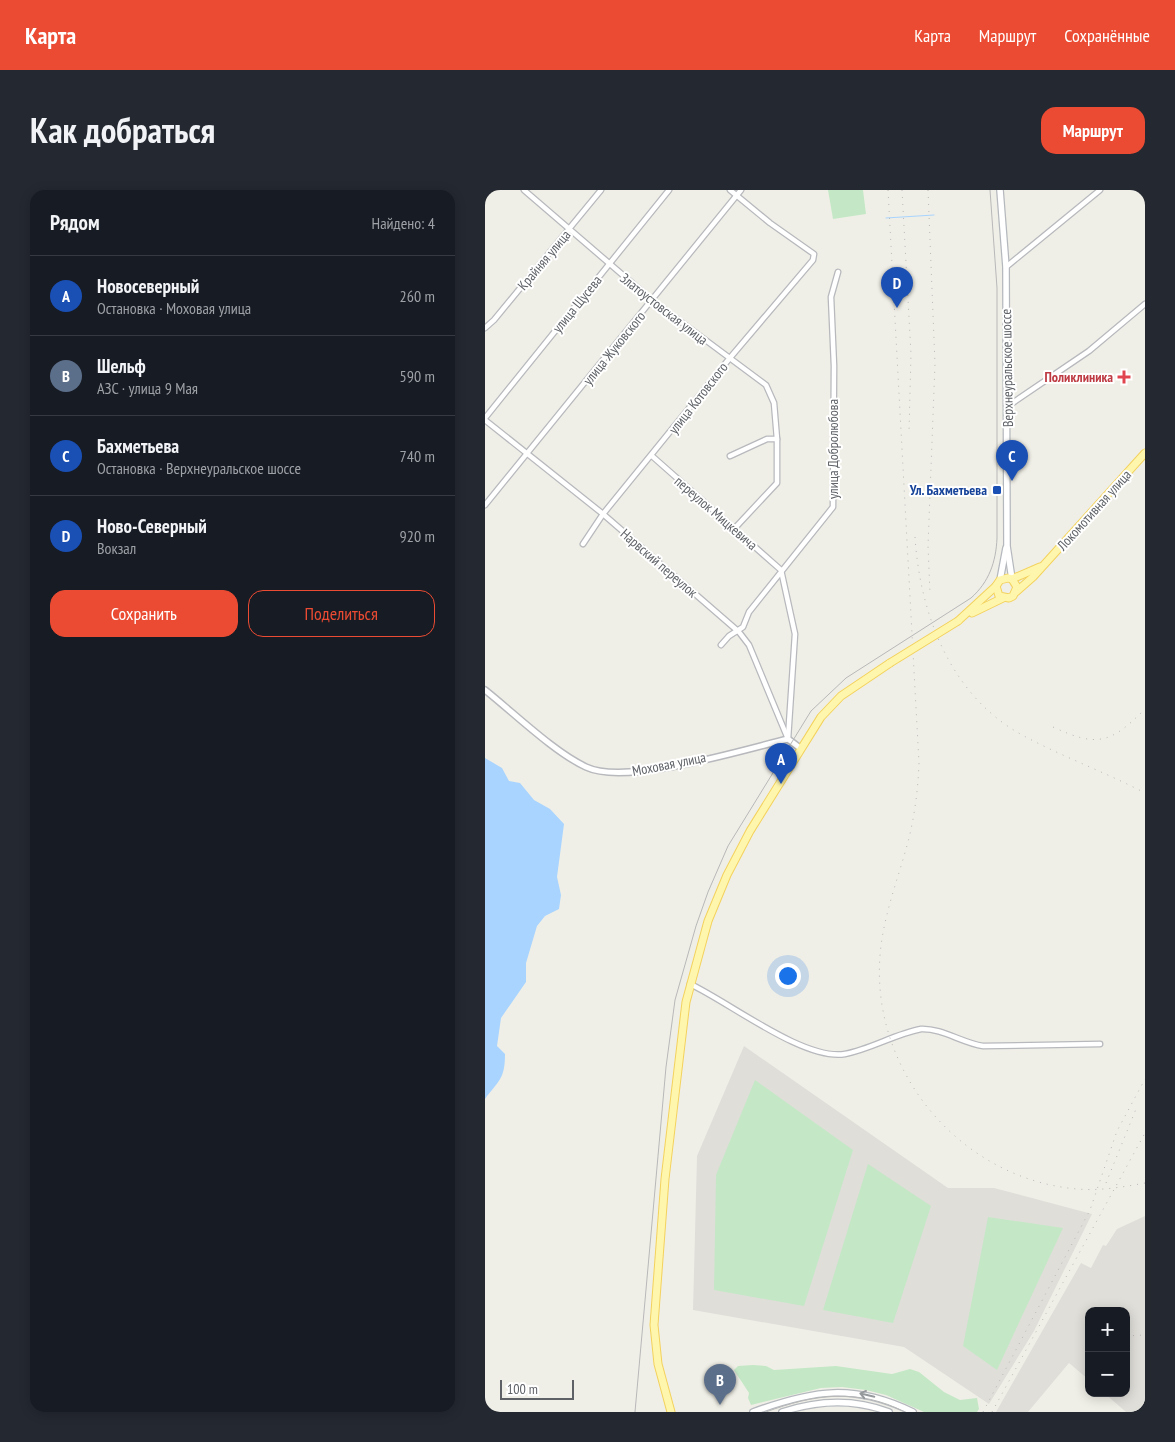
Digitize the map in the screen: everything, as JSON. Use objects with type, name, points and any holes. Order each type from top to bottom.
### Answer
[{"type":"main road","name":"Верхнеуральское шоссе","points":[[1000,190],[1006,267],[1008,406],[1007,546]]},
{"type":"main road","name":"Локомотивная улица","points":[[1016,592],[1145,453]]},
{"type":"main road","points":[[671,1412],[658,1364],[655,1310],[665,1179],[681,1031],[690,984],[708,922],[727,875],[799,748],[821,717],[841,696],[958,620],[1003,598],[1013,596],[1016,592],[1016,583],[1012,579],[1007,546]]},
{"type":"main road","points":[[1003,598],[996,591],[1007,546]]},
{"type":"main road","points":[[958,620],[998,583],[1042,566]]},
{"type":"main road","points":[[753,1412],[805,1395],[843,1392],[884,1400],[913,1412]]},
{"type":"main road","points":[[782,1412],[815,1403],[843,1402],[862,1404],[889,1412]]},
{"type":"street","name":"Златоустовская улица","points":[[525,190],[571,228],[609,265],[653,301],[766,385],[774,403],[777,439],[777,483],[734,529]]},
{"type":"street","name":"Крайняя улица","points":[[485,328],[494,320],[601,190]]},
{"type":"street","name":"улица Щусева","points":[[485,419],[669,190]]},
{"type":"street","points":[[730,190],[737,196]]},
{"type":"street","name":"улица Жуковского","points":[[485,505],[653,301],[741,190]]},
{"type":"street","points":[[1006,267],[1100,190]]},
{"type":"street","name":"улица Котовского","points":[[583,544],[603,514],[729,359],[813,260],[814,254],[737,196]]},
{"type":"street","name":"улица Добролюбова","points":[[721,645],[729,636],[739,632],[746,623],[749,612],[833,507],[834,366],[831,297],[838,272]]},
{"type":"street","points":[[1008,406],[1089,351],[1145,304]]},
{"type":"street","name":"Нарвский переулок","points":[[485,419],[603,514],[739,632],[749,645],[788,739]]},
{"type":"street","points":[[730,456],[767,439],[777,439]]},
{"type":"street","name":"переулок Мицкевича","points":[[651,456],[781,570]]},
{"type":"street","points":[[781,570],[795,634],[788,739],[799,748]]},
{"type":"street","name":"Моховая улица","points":[[485,690],[569,757],[587,768],[610,772],[657,769],[788,739]]},
{"type":"street","points":[[690,984],[713,995],[807,1049],[819,1053],[845,1054],[929,1028],[969,1044],[983,1046],[1100,1044]]},
{"type":"shaded area","points":[[744,1046],[948,1188],[994,1188],[1092,1214],[1034,1331],[989,1404],[904,1347],[693,1310],[697,1156]]},
{"type":"shaded area","points":[[1145,1216],[1145,1412],[1126,1412],[1109,1397],[1130,1397],[1130,1307],[1085,1307],[1085,1377],[1069,1363],[1028,1412],[996,1412],[1081,1263],[1091,1268],[1103,1245],[1106,1246],[1117,1229]]},
{"type":"green space","points":[[828,190],[863,190],[866,214],[833,219]]},
{"type":"green space","points":[[755,1080],[853,1150],[804,1306],[714,1290],[716,1175]]},
{"type":"green space","points":[[868,1164],[931,1206],[893,1323],[823,1310]]},
{"type":"green space","points":[[988,1217],[1063,1228],[997,1370],[963,1346]]},
{"type":"green space","points":[[738,1366],[766,1366],[774,1370],[836,1366],[892,1374],[910,1369],[919,1372],[944,1392],[960,1400],[977,1398],[979,1409],[977,1412],[924,1412],[886,1395],[842,1387],[821,1388],[751,1405],[748,1398],[749,1393],[734,1370]]},
{"type":"water","points":[[485,758],[502,768],[509,781],[520,783],[534,800],[550,809],[564,824],[557,877],[561,895],[559,909],[545,916],[537,926],[526,963],[526,982],[501,1018],[497,1046],[505,1054],[504,1069],[500,1079],[485,1099]]},
{"type":"waterway","points":[[886,218],[934,215]]},
{"type":"tram line","points":[[635,1412],[666,1067],[675,1000],[696,926],[708,892],[728,846],[811,711],[846,678],[971,598],[983,585],[993,563],[997,538],[997,288],[990,190]]},
{"type":"tram line","points":[[766,1412],[801,1401],[836,1396],[870,1399],[888,1404],[905,1412]]},
{"type":"railway","points":[[888,190],[919,763],[916,801],[911,829],[884,926],[880,956],[881,999],[891,1040],[908,1078],[932,1112],[961,1141],[996,1165],[1035,1181],[1077,1189],[1103,1189],[1145,1183]]},
{"type":"railway","points":[[902,190],[911,354],[909,432]]},
{"type":"railway","points":[[928,190],[935,364],[928,546],[930,593]]},
{"type":"railway","points":[[915,537],[918,566],[932,624],[944,651],[959,676],[977,699],[999,719],[1024,736],[1145,793]]},
{"type":"railway","points":[[1053,727],[1082,738],[1103,739],[1123,729],[1145,709]]},
{"type":"railway","points":[[983,1412],[1090,1210],[1117,1131],[1145,1079]]},
{"type":"railway","points":[[1106,1183],[1136,1109]]},
{"type":"railway","points":[[992,1412],[1145,1133]]},
{"type":"railway","points":[[1130,1336],[1145,1335]]},
{"type":"place","name":"Ново-Северный","points":[[897,308]]},
{"type":"place","name":"Поликлиника","points":[[1124,377]]},
{"type":"place","name":"Бахметьева","points":[[1012,481]]},
{"type":"place","name":"Ул. Бахметьева","points":[[997,490]]},
{"type":"place","name":"Новосеверный","points":[[781,784]]},
{"type":"place","name":"Шельф","points":[[720,1405]]}]
